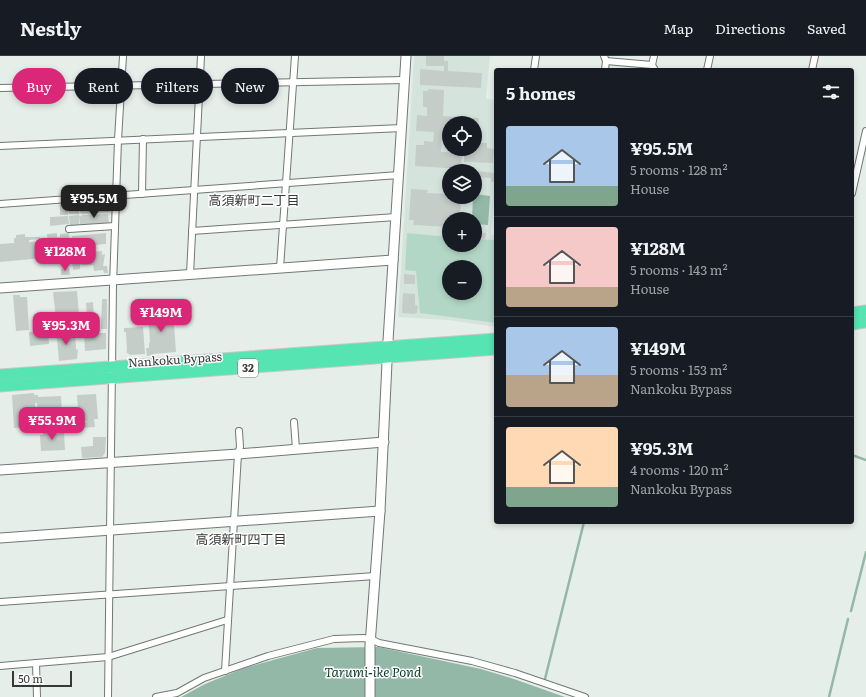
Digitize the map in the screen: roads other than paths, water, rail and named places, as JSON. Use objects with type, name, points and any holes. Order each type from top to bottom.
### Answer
[{"type":"highway","points":[[854,313],[866,311]]},
{"type":"highway","points":[[854,324],[866,322]]},
{"type":"highway","name":"Nankoku Bypass","points":[[0,386],[113,372],[389,346],[494,339]]},
{"type":"highway","name":"Nankoku Bypass","points":[[0,375],[113,372],[388,358],[494,349]]},
{"type":"street","points":[[122,68],[123,56]]},
{"type":"street","points":[[200,68],[201,56]]},
{"type":"street","points":[[280,268],[295,56]]},
{"type":"street","points":[[370,697],[371,642],[406,56]]},
{"type":"street","points":[[534,68],[536,56]]},
{"type":"street","points":[[605,59],[654,68],[654,56]]},
{"type":"street","points":[[707,68],[710,56]]},
{"type":"street","points":[[812,68],[815,56]]},
{"type":"street","points":[[213,84],[405,80]]},
{"type":"street","points":[[0,88],[74,87]]},
{"type":"street","points":[[108,697],[115,226],[120,104]]},
{"type":"street","points":[[190,274],[198,104]]},
{"type":"street","points":[[0,146],[402,128]]},
{"type":"street","points":[[854,183],[866,131]]},
{"type":"street","points":[[142,194],[143,139]]},
{"type":"street","points":[[0,204],[399,175]]},
{"type":"street","points":[[192,231],[396,217]]},
{"type":"street","points":[[69,229],[115,226]]},
{"type":"street","points":[[0,288],[393,260]]},
{"type":"street","points":[[294,422],[296,449]]},
{"type":"street","points":[[225,670],[229,586],[238,454],[240,447],[239,431]]},
{"type":"street","points":[[0,470],[238,454],[384,442]]},
{"type":"street","points":[[0,538],[380,511]]},
{"type":"street","points":[[0,602],[375,576]]},
{"type":"street","points":[[0,666],[108,657],[227,620]]},
{"type":"street","points":[[156,697],[177,693],[204,678],[225,670],[268,656],[334,639],[379,643],[494,666],[585,697]]},
{"type":"street","points":[[36,663],[37,697]]},
{"type":"water","points":[[482,195],[490,196],[488,225],[482,225],[482,212],[472,212],[473,204],[482,204]]},
{"type":"water","name":"Tarumi-ike Pond","points":[[378,647],[481,669],[565,697],[181,697],[205,684],[244,668],[317,648]]},
{"type":"waterway","points":[[854,456],[866,460]]},
{"type":"waterway","points":[[545,679],[584,524]]},
{"type":"waterway","points":[[851,611],[866,552]]},
{"type":"waterway","points":[[829,697],[848,619]]},
{"type":"district","name":"高須新町二丁目","points":[[254,200]]},
{"type":"district","name":"高須新町四丁目","points":[[241,539]]}]
